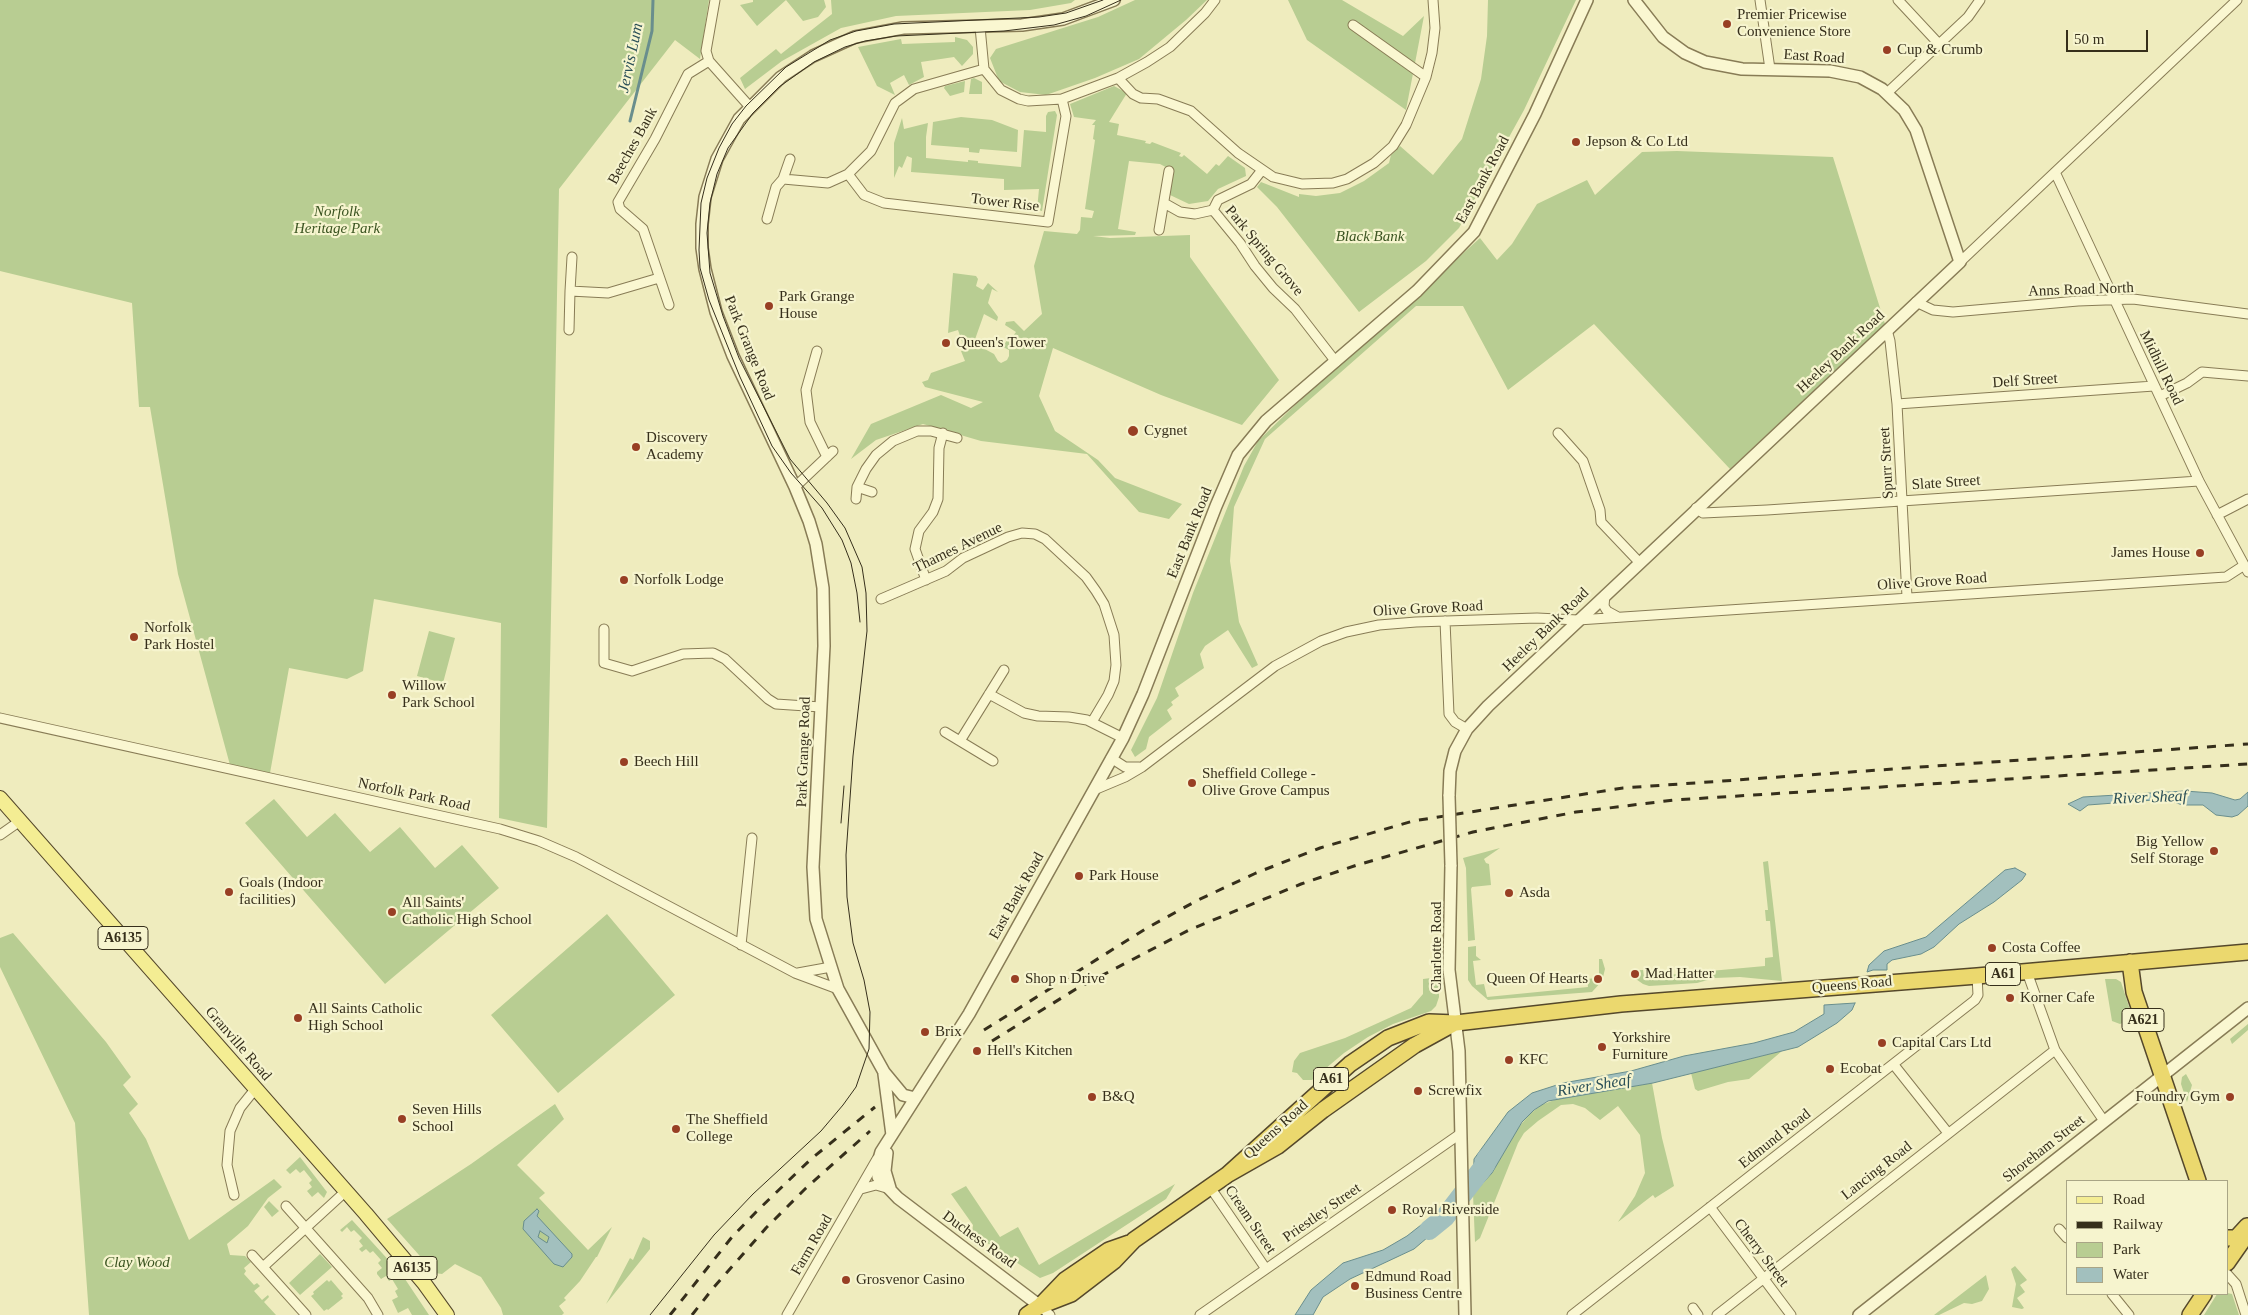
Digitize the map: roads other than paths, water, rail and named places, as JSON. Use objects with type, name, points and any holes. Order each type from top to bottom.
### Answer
[{"type":"highway","name":"Queens Road","points":[[1227,1175],[1337,1074],[1382,1042],[1429,1022],[1456,1023],[1621,1004],[2027,972],[2248,952]]},
{"type":"highway","name":"A621","points":[[2130,962],[2134,992],[2163,1076],[2194,1179]]},
{"type":"highway","name":"Queens Road","points":[[1027,1315],[1045,1310],[1065,1280],[1109,1250],[1134,1240],[1227,1175],[1278,1146],[1330,1104],[1415,1045],[1456,1023]]},
{"type":"highway","points":[[2228,1261],[2248,1225]]},
{"type":"highway","points":[[2190,1315],[2203,1295]]},
{"type":"main road","name":"Granville Road","points":[[0,798],[346,1191],[413,1270],[446,1315]]},
{"type":"street","points":[[715,0],[706,51],[709,61],[750,107]]},
{"type":"street","name":"Park Grange Road","points":[[838,989],[816,919],[813,867],[825,618],[823,588],[816,544],[795,487],[722,328],[710,291],[702,248],[705,197],[711,176],[727,139],[750,107],[781,77],[805,61],[854,37],[903,28],[1022,25],[1064,19],[1114,0]]},
{"type":"street","points":[[980,27],[984,69],[1001,90],[1019,99],[1037,102],[1062,99],[1118,78],[1170,47],[1205,13],[1214,0]]},
{"type":"street","points":[[1118,78],[1133,94],[1141,98],[1158,99],[1191,111],[1238,153],[1262,170],[1287,182],[1320,185],[1347,179],[1362,171],[1394,146],[1406,126],[1426,77],[1435,28],[1433,0]]},
{"type":"street","name":"East Bank Road","points":[[891,1189],[878,1177],[877,1166],[881,1152],[969,1014],[1123,738],[1143,694],[1216,506],[1238,455],[1266,421],[1418,291],[1474,232],[1535,114],[1587,0]]},
{"type":"street","name":"East Road","points":[[1634,0],[1663,37],[1692,57],[1726,68],[1844,73],[1870,81],[1888,93],[1904,110],[1916,130],[1960,262]]},
{"type":"street","points":[[1760,0],[1770,69]]},
{"type":"street","points":[[1898,0],[1938,44]]},
{"type":"street","points":[[1888,93],[1968,17],[1980,0]]},
{"type":"street","name":"Heeley Bank Road","points":[[1467,729],[1488,706],[1605,594],[2237,0]]},
{"type":"street","points":[[1353,25],[1426,77]]},
{"type":"street","name":"Beeches Bank","points":[[669,305],[643,230],[620,209],[618,202],[655,139],[688,74],[696,67],[709,61]]},
{"type":"street","points":[[783,179],[828,183],[848,174],[871,151],[895,103],[914,89],[984,69]]},
{"type":"street","name":"Tower Rise","points":[[848,174],[864,195],[884,203],[1048,222],[1066,116],[1062,99]]},
{"type":"street","points":[[766,219],[776,187],[783,179],[790,159]]},
{"type":"street","name":"Park Spring Grove","points":[[1262,170],[1251,184],[1218,200],[1213,210],[1240,243],[1267,281],[1295,309],[1336,362]]},
{"type":"street","points":[[1159,230],[1169,171]]},
{"type":"street","name":"Midhill Road","points":[[2055,172],[2154,386],[2199,480],[2245,569]]},
{"type":"street","points":[[1164,203],[1180,212],[1195,214],[1213,210]]},
{"type":"street","points":[[569,330],[572,257]]},
{"type":"street","points":[[570,291],[608,293],[659,278]]},
{"type":"street","name":"Anns Road North","points":[[1916,302],[1930,310],[1949,312],[2078,301],[2133,299],[2248,314]]},
{"type":"street","name":"Spurr Street","points":[[1887,330],[1897,404],[1907,597]]},
{"type":"street","points":[[795,487],[830,454],[810,422],[806,390],[817,351]]},
{"type":"street","points":[[2160,396],[2187,383],[2202,372],[2248,376]]},
{"type":"street","name":"Delf Street","points":[[1897,404],[2154,386]]},
{"type":"street","points":[[856,499],[857,487],[866,469],[876,455],[893,441],[918,431],[943,433],[957,438]]},
{"type":"street","points":[[926,580],[915,549],[919,531],[933,512],[938,499],[939,448],[943,433]]},
{"type":"street","points":[[1558,434],[1584,461],[1600,510],[1601,522],[1640,562]]},
{"type":"street","name":"Slate Street","points":[[1696,508],[1703,513],[2199,480]]},
{"type":"street","points":[[857,487],[872,492]]},
{"type":"street","points":[[2217,514],[2248,499]]},
{"type":"street","name":"Thames Avenue","points":[[881,599],[946,571],[963,558],[1008,537],[1022,533],[1035,534],[1044,539],[1086,577],[1107,610],[1114,635],[1116,665],[1114,681],[1092,722]]},
{"type":"street","name":"Olive Grove Road","points":[[1094,790],[1125,777],[1142,767],[1275,666],[1321,641],[1346,632],[1378,625],[1537,618],[1578,620],[2226,577],[2245,569]]},
{"type":"street","points":[[1605,594],[1604,606],[1607,611],[1620,617]]},
{"type":"street","points":[[1445,621],[1449,714],[1455,722],[1467,729]]},
{"type":"street","points":[[604,629],[604,663],[632,671],[683,654],[713,653],[725,659],[768,699],[776,704],[822,707]]},
{"type":"street","points":[[960,741],[1004,670]]},
{"type":"street","points":[[989,694],[1024,713],[1038,716],[1069,717],[1092,722],[1123,738]]},
{"type":"street","name":"Norfolk Park Road","points":[[0,718],[500,829],[539,841],[576,857],[795,973],[838,989]]},
{"type":"street","name":"Charlotte Road","points":[[1465,1315],[1462,1168],[1456,1023],[1449,970],[1451,865],[1449,796],[1451,764],[1459,742],[1467,729]]},
{"type":"street","points":[[945,732],[993,761]]},
{"type":"street","points":[[1111,758],[1125,767],[1142,767]]},
{"type":"street","points":[[0,835],[20,821]]},
{"type":"street","points":[[741,945],[752,838]]},
{"type":"street","points":[[795,973],[831,968]]},
{"type":"street","points":[[2027,972],[2055,1050],[2104,1121]]},
{"type":"street","name":"Edmund Road","points":[[1572,1315],[1976,1000],[1978,995],[1977,976]]},
{"type":"street","points":[[838,989],[884,1072],[903,1095],[915,1098]]},
{"type":"street","name":"Shoreham Street","points":[[1859,1315],[2248,1008]]},
{"type":"street","name":"Lancing Road","points":[[1717,1315],[2055,1050]]},
{"type":"street","points":[[1894,1065],[1948,1133]]},
{"type":"street","points":[[884,1072],[893,1134]]},
{"type":"street","points":[[234,1196],[227,1165],[230,1131],[240,1108],[256,1088]]},
{"type":"street","name":"East Bank Road","points":[[891,1189],[885,1171],[885,1160],[893,1134]]},
{"type":"street","name":"Priestley Street","points":[[1200,1315],[1460,1134]]},
{"type":"street","name":"Farm Road","points":[[787,1315],[881,1152]]},
{"type":"street","points":[[861,1189],[876,1185],[891,1189]]},
{"type":"street","name":"Cream Street","points":[[1210,1187],[1266,1269]]},
{"type":"street","name":"Duchess Road","points":[[891,1189],[920,1217],[1004,1277],[1045,1310]]},
{"type":"street","points":[[263,1267],[346,1191]]},
{"type":"street","points":[[286,1206],[368,1298],[378,1315]]},
{"type":"street","name":"Cherry Street","points":[[1710,1207],[1791,1315]]},
{"type":"street","points":[[2059,1229],[2066,1237]]},
{"type":"street","points":[[252,1255],[306,1315]]},
{"type":"street","points":[[2228,1275],[2236,1284],[2246,1315]]},
{"type":"street","points":[[2113,1295],[2129,1315]]},
{"type":"water","points":[[2185,791],[2212,793],[2235,800],[2240,799],[2248,792],[2248,806],[2238,815],[2232,817],[2216,815],[2203,805],[2182,805],[2167,799],[2088,805],[2080,811],[2068,804],[2083,797]]},
{"type":"water","points":[[2015,868],[2026,874],[2022,880],[1994,902],[1959,924],[1934,947],[1921,954],[1892,960],[1887,964],[1887,970],[1867,972],[1869,965],[1884,951],[1926,937],[2005,870]]},
{"type":"water","points":[[1855,1003],[1852,1010],[1837,1023],[1798,1047],[1653,1083],[1548,1101],[1534,1110],[1522,1122],[1492,1173],[1473,1194],[1474,1159],[1508,1112],[1532,1093],[1563,1083],[1631,1071],[1684,1056],[1754,1043],[1794,1032],[1824,1014],[1824,1005]]},
{"type":"water","points":[[1449,1203],[1448,1220],[1414,1249],[1350,1279],[1323,1297],[1313,1315],[1295,1315],[1311,1290],[1343,1263],[1383,1250],[1407,1236]]},
{"type":"water","points":[[537,1209],[539,1211],[537,1216],[572,1254],[572,1257],[563,1267],[554,1264],[523,1229],[524,1221]],"holes":[[[540,1231],[549,1237],[547,1243],[538,1237]]]},
{"type":"waterway","name":"Jervis Lum","points":[[630,121],[652,31],[653,0]]},
{"type":"waterway","name":"River Sheaf","points":[[1429,1230],[1445,1217],[1485,1165],[1487,1158]]},
{"type":"tram line","points":[[860,622],[851,563],[842,540],[822,508],[791,473],[772,446],[740,377],[709,300],[700,268],[699,250],[701,203],[707,178],[719,148],[732,124],[746,106],[786,67],[830,40],[856,31],[894,24],[1039,17],[1066,13],[1103,0]]},
{"type":"tram line","points":[[650,1315],[714,1235],[753,1194],[821,1131],[843,1105],[856,1087],[869,1049],[870,1012],[864,980],[853,943],[847,897],[846,855],[853,756],[867,631],[866,593],[862,567],[845,528],[827,503],[790,459],[739,358],[723,316],[710,273],[707,233],[710,203],[717,174],[728,148],[753,113],[779,87],[814,62],[845,47],[865,41],[896,36],[1004,31],[1054,25],[1086,16],[1121,0]]},
{"type":"tram line","points":[[841,823],[844,786]]},
{"type":"railway","points":[[984,1030],[1147,928],[1198,900],[1256,873],[1320,848],[1413,821],[1623,788],[2248,744]]},
{"type":"railway","points":[[992,1041],[1076,989],[1189,930],[1301,884],[1357,865],[1473,832],[1576,812],[1674,800],[2248,764]]},
{"type":"railway","points":[[670,1315],[732,1237],[759,1209],[811,1159],[875,1107]]},
{"type":"railway","points":[[692,1315],[766,1228],[805,1189],[870,1131]]},
{"type":"place","name":"Premier Pricewise Convenience Store","points":[[1727,24]]},
{"type":"place","name":"Cup & Crumb","points":[[1887,50]]},
{"type":"place","name":"Jepson & Co Ltd","points":[[1576,142]]},
{"type":"place","name":"Park Grange House","points":[[769,306]]},
{"type":"place","name":"Queen's Tower","points":[[946,343]]},
{"type":"place","name":"Cygnet","points":[[1133,431]]},
{"type":"place","name":"Discovery Academy","points":[[636,447]]},
{"type":"place","name":"James House","points":[[2200,553]]},
{"type":"place","name":"Norfolk Lodge","points":[[624,580]]},
{"type":"place","name":"Norfolk Park Hostel","points":[[134,637]]},
{"type":"place","name":"Willow Park School","points":[[392,695]]},
{"type":"place","name":"Beech Hill","points":[[624,762]]},
{"type":"place","name":"Sheffield College - Olive Grove Campus","points":[[1192,783]]},
{"type":"place","name":"Big Yellow Self Storage","points":[[2214,851]]},
{"type":"place","name":"Park House","points":[[1079,876]]},
{"type":"place","name":"Goals (Indoor facilities)","points":[[229,892]]},
{"type":"place","name":"Asda","points":[[1509,893]]},
{"type":"place","name":"All Saints' Catholic High School","points":[[392,912]]},
{"type":"place","name":"Costa Coffee","points":[[1992,948]]},
{"type":"place","name":"Mad Hatter","points":[[1635,974]]},
{"type":"place","name":"Shop n Drive","points":[[1015,979]]},
{"type":"place","name":"Queen Of Hearts","points":[[1598,979]]},
{"type":"place","name":"Korner Cafe","points":[[2010,998]]},
{"type":"place","name":"All Saints Catholic High School","points":[[298,1018]]},
{"type":"place","name":"Brix","points":[[925,1032]]},
{"type":"place","name":"Capital Cars Ltd","points":[[1882,1043]]},
{"type":"place","name":"Yorkshire Furniture","points":[[1602,1047]]},
{"type":"place","name":"Hell's Kitchen","points":[[977,1051]]},
{"type":"place","name":"KFC","points":[[1509,1060]]},
{"type":"place","name":"Ecobat","points":[[1830,1069]]},
{"type":"place","name":"Screwfix","points":[[1418,1091]]},
{"type":"place","name":"B&Q","points":[[1092,1097]]},
{"type":"place","name":"Foundry Gym","points":[[2230,1097]]},
{"type":"place","name":"Seven Hills School","points":[[402,1119]]},
{"type":"place","name":"The Sheffield College","points":[[676,1129]]},
{"type":"place","name":"Royal Riverside","points":[[1392,1210]]},
{"type":"place","name":"Grosvenor Casino","points":[[846,1280]]},
{"type":"place","name":"Edmund Road Business Centre","points":[[1355,1286]]},
{"type":"park label","name":"Norfolk Heritage Park","points":[[337,220]]},
{"type":"park label","name":"Black Bank","points":[[1370,237]]},
{"type":"park label","name":"Clay Wood","points":[[137,1263]]}]
